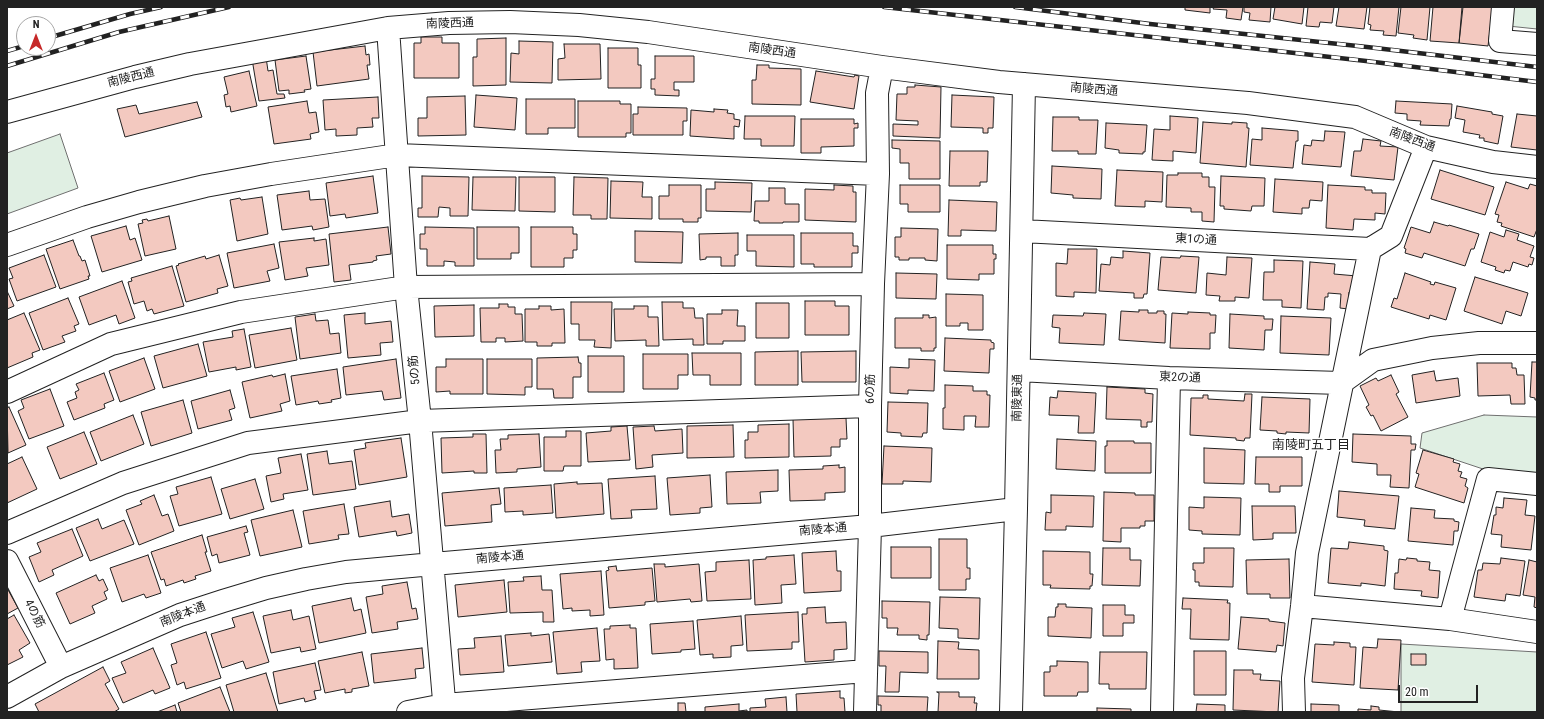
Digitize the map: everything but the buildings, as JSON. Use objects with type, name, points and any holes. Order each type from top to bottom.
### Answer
[{"type":"street","points":[[1503,7],[1500,40],[1537,44]]},
{"type":"street","name":"南陵西通","points":[[7,112],[135,77],[190,64],[388,28],[449,23],[579,25],[648,32],[882,67],[1024,84],[1248,103],[1355,117],[1426,146],[1493,162],[1537,167]]},
{"type":"street","name":"5の筋","points":[[388,28],[406,287],[420,421],[445,709]]},
{"type":"street","name":"6の筋","points":[[865,712],[870,526],[870,406],[873,284],[878,174],[877,93],[882,67]]},
{"type":"street","name":"南陵東通","points":[[1011,712],[1024,84]]},
{"type":"street","points":[[1294,712],[1293,678],[1302,606],[1306,553],[1370,250],[1391,236],[1426,146]]},
{"type":"street","points":[[7,245],[87,217],[139,202],[205,186],[271,174],[397,155],[878,174]]},
{"type":"street","name":"東1の通","points":[[1022,231],[1370,250]]},
{"type":"street","points":[[7,392],[111,344],[241,312],[406,287],[873,284]]},
{"type":"street","points":[[1341,383],[1373,360],[1432,348],[1479,343],[1537,343]]},
{"type":"street","name":"東2の通","points":[[1019,370],[1169,378],[1341,383]]},
{"type":"street","points":[[1162,712],[1169,378]]},
{"type":"street","points":[[7,533],[123,483],[248,443],[420,421],[870,406]]},
{"type":"street","points":[[1450,619],[1488,479],[1537,484]]},
{"type":"street","name":"南陵本通","points":[[7,697],[61,667],[180,615],[266,588],[346,572],[870,526],[1016,509]]},
{"type":"street","name":"4の筋","points":[[7,561],[61,667]]},
{"type":"street","points":[[1302,606],[1450,619],[1537,632]]},
{"type":"street","points":[[408,712],[866,671]]},
{"type":"green space","points":[[1509,7],[1537,7],[1537,29],[1508,26]]},
{"type":"green space","points":[[60,134],[78,188],[7,214],[7,153]]},
{"type":"green space","points":[[1484,415],[1537,417],[1537,474],[1483,469],[1420,448],[1422,433]]},
{"type":"green space","points":[[1401,644],[1537,652],[1537,712],[1401,712]]},
{"type":"railway","points":[[56,36],[130,14],[161,7]]},
{"type":"railway","points":[[7,66],[119,32],[229,7]]},
{"type":"railway","points":[[884,7],[1366,61],[1537,82]]},
{"type":"railway","points":[[1015,7],[1150,24],[1537,67]]},
{"type":"railway","points":[[7,51],[16,48]]},
{"type":"district","name":"南陵町五丁目","points":[[1311,446]]}]
